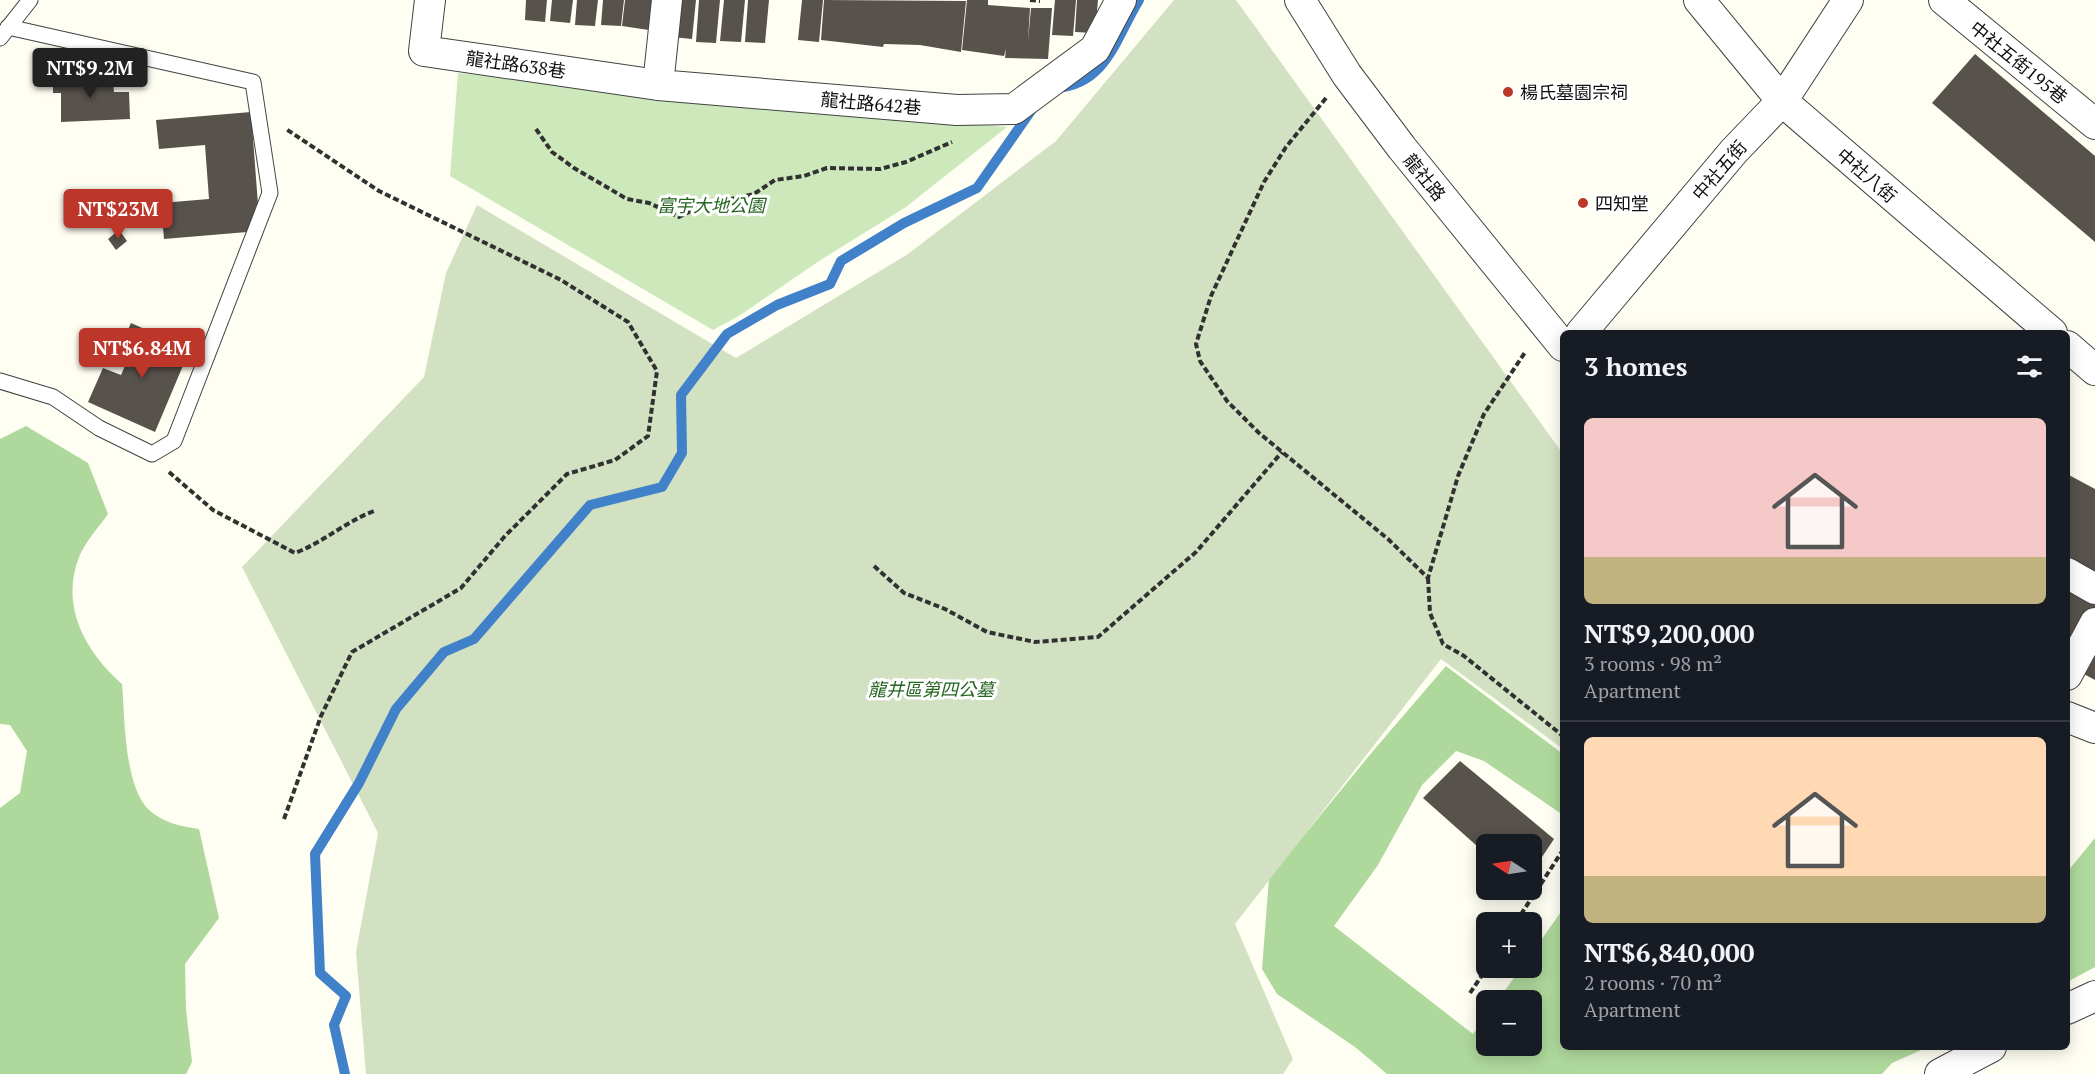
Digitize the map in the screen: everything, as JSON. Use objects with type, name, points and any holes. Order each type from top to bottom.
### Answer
[{"type":"street","name":"龍社路638巷","points":[[430,0],[424,51],[658,85]]},
{"type":"street","points":[[658,85],[667,0]]},
{"type":"street","name":"龍社路642巷","points":[[658,85],[957,110],[1014,109],[1095,49],[1121,0]]},
{"type":"street","name":"龍社路","points":[[1300,0],[1347,75],[1402,148],[1554,335]]},
{"type":"street","name":"中社八街","points":[[1700,0],[1782,101],[2049,330]]},
{"type":"street","name":"中社五街","points":[[1584,330],[1734,151],[1782,101],[1848,0]]},
{"type":"street","name":"中社五街195巷","points":[[1944,0],[2095,124]]},
{"type":"street","points":[[2070,349],[2095,370]]},
{"type":"street","points":[[2070,575],[2095,589]]},
{"type":"street","points":[[2070,669],[2095,623]]},
{"type":"street","points":[[2070,718],[2095,729]]},
{"type":"street","points":[[2070,1008],[2095,996]]},
{"type":"street","points":[[1940,1074],[1985,1050]]},
{"type":"lane","points":[[0,381],[54,397],[99,428],[152,454],[174,441],[270,193],[253,82],[4,32],[30,0]]},
{"type":"path","points":[[1030,0],[1040,1]]},
{"type":"path","points":[[1347,75],[1286,147],[1264,182],[1211,296],[1197,344],[1200,361],[1227,401],[1282,452],[1388,538],[1428,578]]},
{"type":"path","points":[[537,129],[552,152],[574,168],[627,199],[649,203],[679,217],[703,205],[754,194],[775,180],[804,176],[827,168],[880,169],[906,162],[969,133],[988,110]]},
{"type":"path","points":[[257,111],[379,191],[561,280],[628,322],[657,371],[648,436],[615,460],[567,474],[505,536],[461,588],[352,652],[321,716],[284,819]]},
{"type":"path","points":[[1554,335],[1484,414],[1458,476],[1428,578],[1430,614],[1443,644],[1464,656],[1560,734]]},
{"type":"path","points":[[874,566],[904,592],[945,609],[987,632],[1035,642],[1098,636],[1196,552],[1282,452]]},
{"type":"path","points":[[152,454],[213,510],[295,553],[316,545],[353,519],[374,511]]},
{"type":"path","points":[[1523,912],[1560,855]]},
{"type":"path","points":[[1470,993],[1480,978]]},
{"type":"green space","name":"龍井區第四公墓","points":[[1174,0],[1236,0],[1560,450],[1560,747],[1441,659],[1235,924],[1293,1059],[1283,1074],[366,1074],[356,952],[378,833],[242,567],[424,377],[446,273],[477,205],[736,358],[908,254],[1056,141]]},
{"type":"green space","name":"富宇大地公園","points":[[458,73],[1007,127],[906,207],[819,261],[739,316],[713,330],[450,176]]},
{"type":"green space","points":[[26,426],[88,463],[108,514],[88,540],[79,557],[72,593],[74,610],[87,642],[97,657],[122,684],[127,750],[134,784],[140,798],[153,814],[165,821],[199,829],[219,918],[185,964],[186,1009],[192,1062],[186,1074],[0,1074],[0,808],[20,793],[27,751],[10,725],[0,724],[0,439]]},
{"type":"green space","points":[[1446,666],[1560,752],[1560,813],[1484,761],[1456,751],[1422,785],[1378,865],[1334,926],[1473,1034],[1476,1030],[1476,1056],[1542,1056],[1542,990],[1505,990],[1514,978],[1542,978],[1542,939],[1560,913],[1560,1050],[1921,1050],[1892,1063],[1882,1074],[1387,1074],[1355,1047],[1277,994],[1262,969],[1269,878]]},
{"type":"green space","points":[[2095,838],[2095,967],[2070,980],[2070,868]]},
{"type":"building","points":[[526,0],[547,0],[545,22],[525,20]]},
{"type":"building","points":[[552,0],[573,0],[570,23],[550,21]]},
{"type":"building","points":[[577,0],[598,0],[595,26],[575,25]]},
{"type":"building","points":[[603,0],[624,0],[621,26],[601,25]]},
{"type":"building","points":[[625,0],[665,0],[662,32],[622,26]]},
{"type":"building","points":[[675,0],[696,0],[692,39],[672,37]]},
{"type":"building","points":[[699,0],[720,0],[716,43],[696,42]]},
{"type":"building","points":[[724,0],[745,0],[741,42],[720,41]]},
{"type":"building","points":[[748,0],[769,0],[765,43],[745,42]]},
{"type":"building","points":[[802,0],[823,0],[819,42],[798,40]]},
{"type":"building","points":[[824,0],[966,1],[961,52],[920,45],[884,44],[883,47],[821,40]]},
{"type":"building","points":[[967,0],[988,0],[988,5],[1030,8],[1028,41],[1031,8],[1052,8],[1048,59],[1005,58],[1006,49],[1004,56],[962,50]]},
{"type":"building","points":[[1055,0],[1076,0],[1073,36],[1052,35]]},
{"type":"building","points":[[1077,0],[1098,0],[1095,33],[1075,32]]},
{"type":"building","points":[[1975,54],[2095,156],[2095,242],[1932,103]]},
{"type":"building","points":[[95,73],[95,82],[113,81],[114,92],[129,92],[130,119],[61,122],[61,93],[53,93],[53,75]]},
{"type":"building","points":[[251,112],[260,231],[164,239],[161,203],[209,199],[205,145],[159,149],[156,120]]},
{"type":"building","points":[[119,230],[127,241],[116,250],[108,239]]},
{"type":"building","points":[[131,323],[190,349],[155,432],[88,402],[103,368],[121,375],[131,352],[120,348]]},
{"type":"building","points":[[2070,476],[2095,489],[2095,680],[2070,667]]},
{"type":"building","points":[[1460,761],[1554,839],[1542,857],[1542,834],[1476,834],[1476,845],[1423,798]]},
{"type":"waterway","points":[[1056,88],[1073,85],[1087,78],[1099,68],[1116,43],[1139,0]]},
{"type":"waterway","points":[[345,1074],[334,1025],[346,996],[320,973],[315,854],[359,783],[396,709],[444,652],[474,639],[590,505],[662,487],[682,453],[681,395],[727,334],[777,305],[830,284],[841,261],[904,223],[977,188],[1033,108]]},
{"type":"place","name":"楊氏墓園宗祠","points":[[1508,92]]},
{"type":"place","name":"四知堂","points":[[1583,203]]}]
